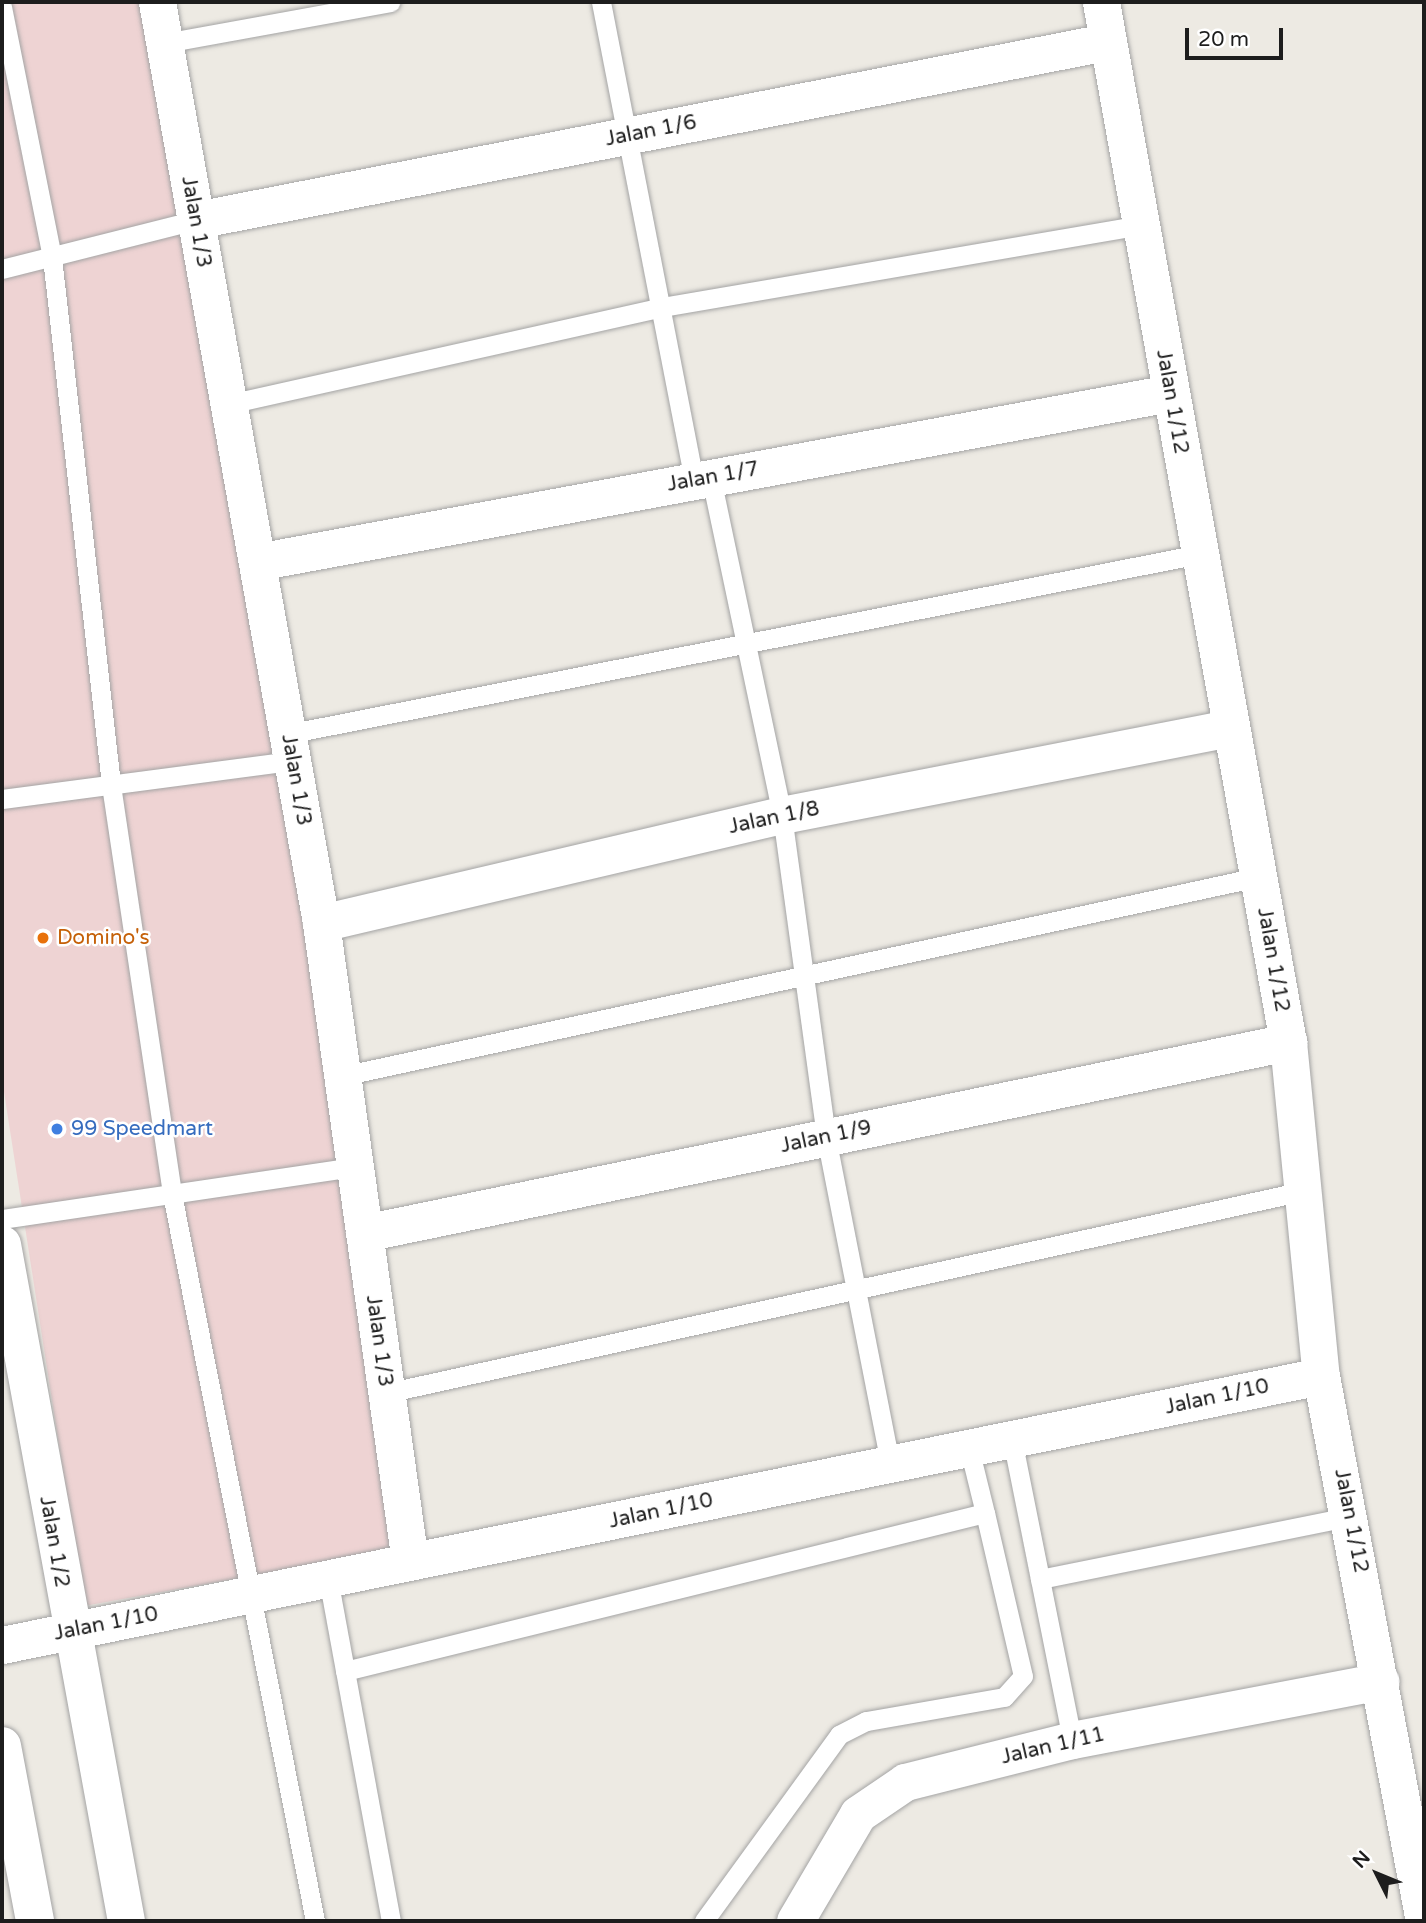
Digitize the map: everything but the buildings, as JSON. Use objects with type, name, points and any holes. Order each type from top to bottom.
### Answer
[{"type":"street","name":"Jalan 1/3","points":[[157,2],[321,923],[410,1562]]},
{"type":"street","name":"Jalan 1/12","points":[[1101,2],[1106,42],[1288,1042],[1321,1376],[1352,1516],[1424,1921]]},
{"type":"street","name":"Jalan 1/6","points":[[196,220],[1106,42]]},
{"type":"street","name":"Jalan 1/7","points":[[257,562],[1170,393]]},
{"type":"street","name":"Jalan 1/8","points":[[321,923],[782,815],[1231,729]]},
{"type":"street","name":"Jalan 1/9","points":[[364,1233],[1288,1042]]},
{"type":"street","name":"Jalan 1/2","points":[[2,1244],[69,1631],[126,1921]]},
{"type":"street","name":"Jalan 1/10","points":[[2,1645],[1321,1376]]},
{"type":"street","name":"Jalan 1/11","points":[[795,1921],[858,1814],[905,1782],[1072,1740],[1380,1681]]},
{"type":"street","points":[[2,1746],[35,1921]]},
{"type":"lane","points":[[165,43],[390,2]]},
{"type":"lane","points":[[601,2],[631,135],[662,307],[702,479],[748,643],[782,815],[801,975],[826,1137],[890,1464]]},
{"type":"lane","points":[[2,8],[52,257],[111,785],[172,1194],[246,1595],[315,1921]]},
{"type":"lane","points":[[2,269],[196,220]]},
{"type":"lane","points":[[229,404],[662,307],[1140,225]]},
{"type":"lane","points":[[2,799],[111,785],[748,643],[1199,554]]},
{"type":"lane","points":[[342,1076],[1258,877]]},
{"type":"lane","points":[[2,1219],[355,1167]]},
{"type":"lane","points":[[386,1393],[855,1292],[1303,1191]]},
{"type":"lane","points":[[1012,1439],[1072,1740]]},
{"type":"lane","points":[[704,1921],[839,1735],[866,1720],[1004,1697],[1023,1676],[969,1448]]},
{"type":"lane","points":[[345,1671],[985,1513]]},
{"type":"lane","points":[[1040,1579],[1352,1516]]},
{"type":"lane","points":[[328,1578],[391,1921]]},
{"type":"shaded area","points":[[2,2],[145,2],[296,851],[394,1550],[84,1606],[2,1079]]},
{"type":"place","name":"Domino's","points":[[43,938]]},
{"type":"place","name":"99 Speedmart","points":[[57,1129]]}]
